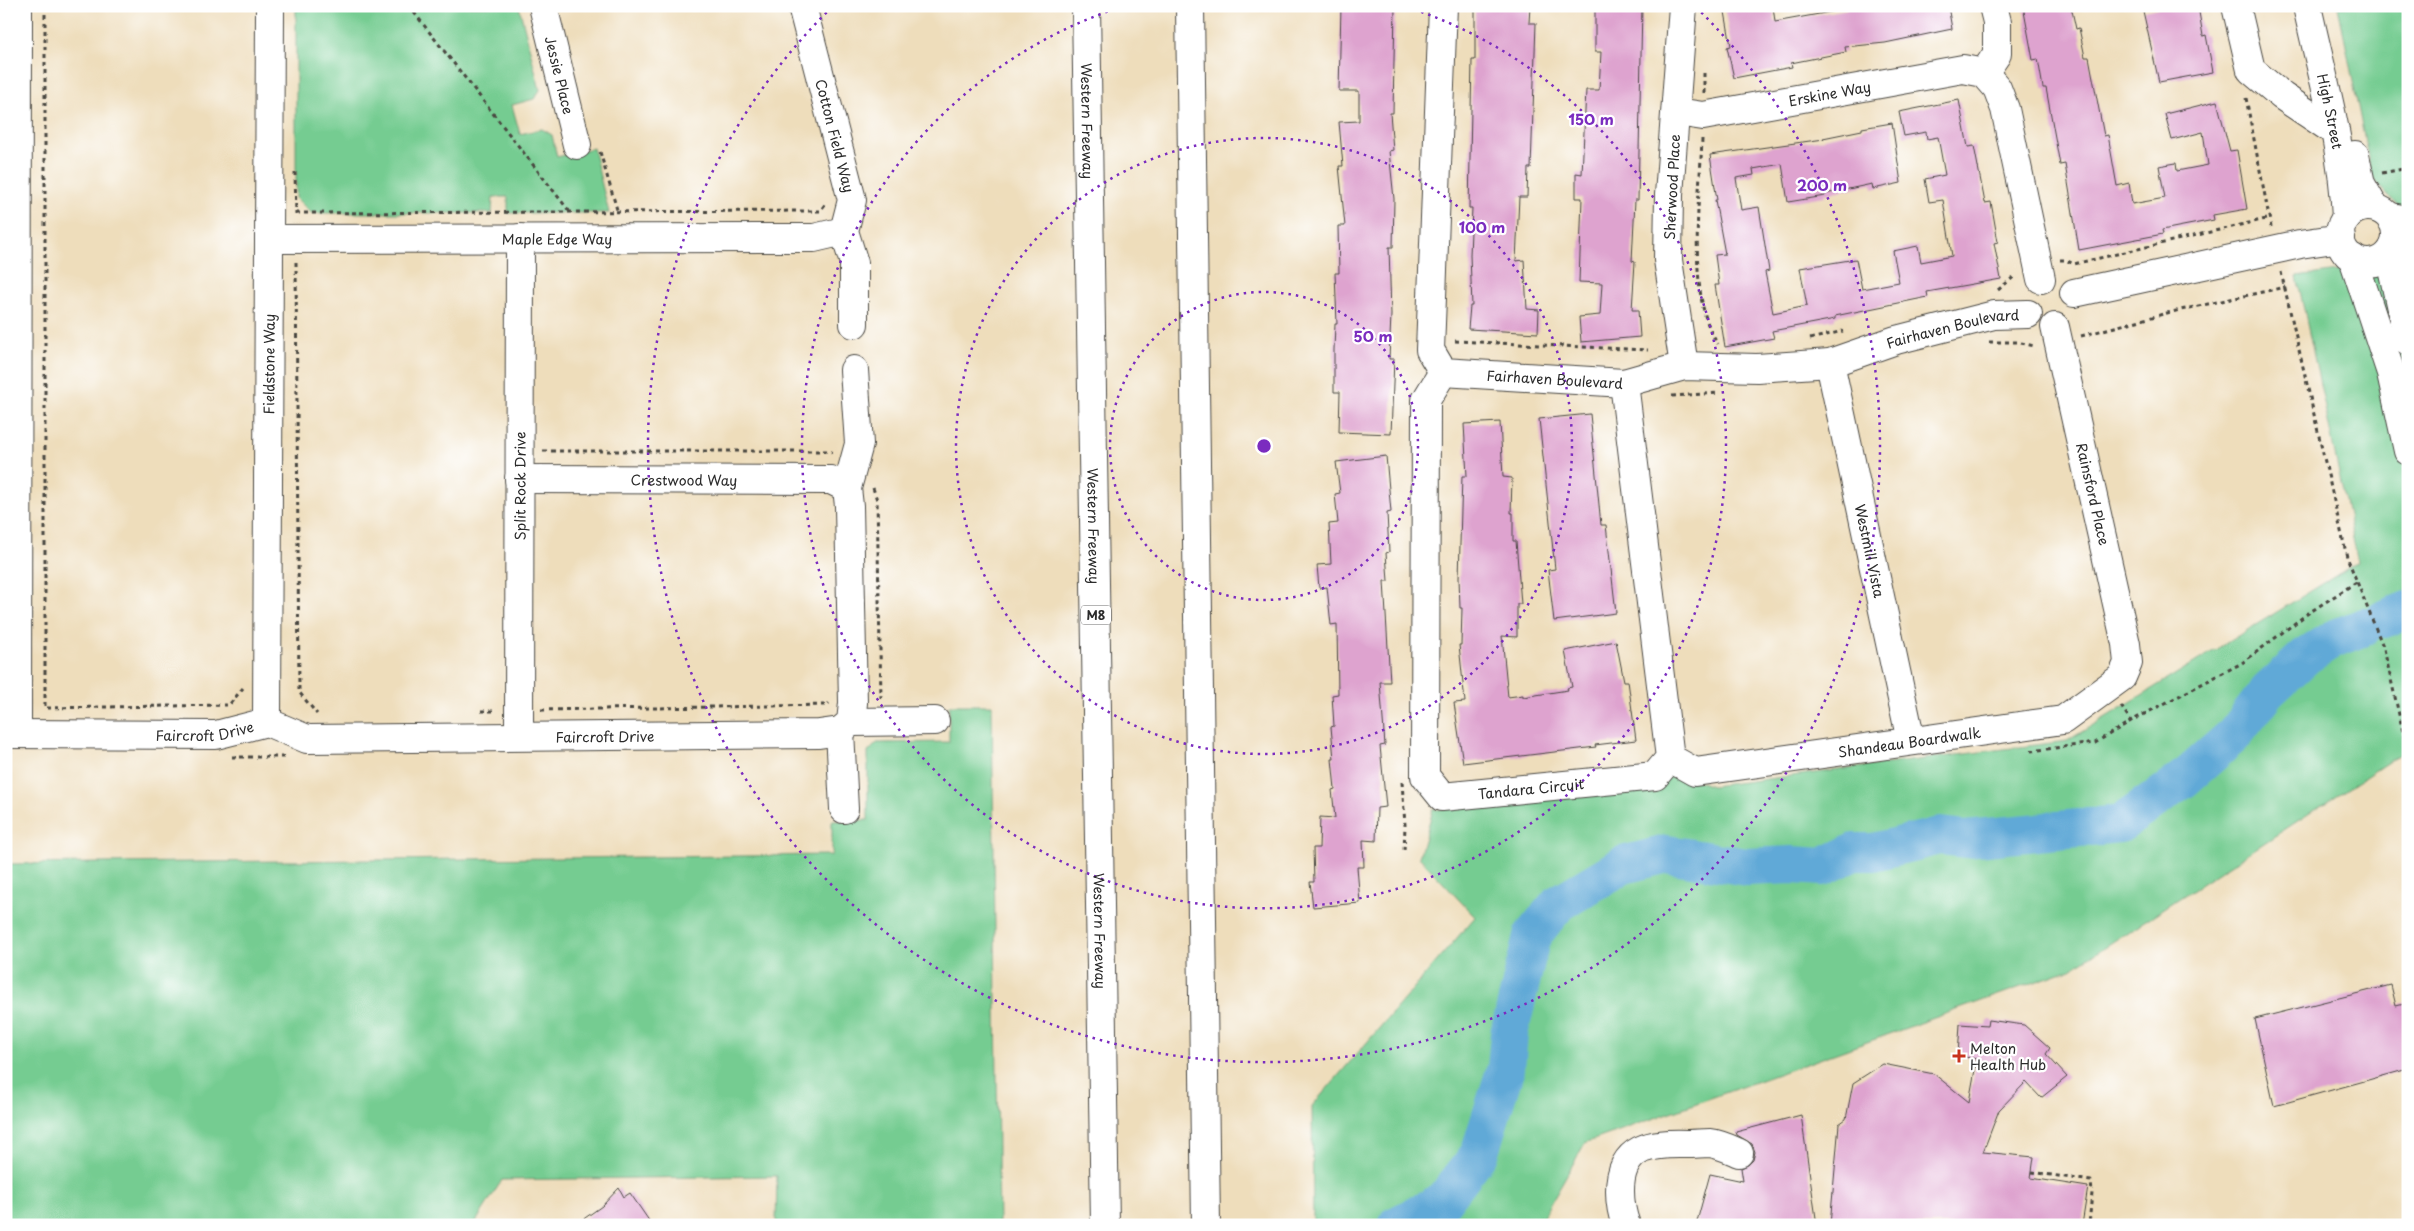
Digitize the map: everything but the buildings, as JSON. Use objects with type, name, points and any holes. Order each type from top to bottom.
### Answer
[{"type":"main road","points":[[12,734],[18,6]]},
{"type":"main road","name":"Fieldstone Way","points":[[267,722],[270,6]]},
{"type":"main road","name":"Jessie Place","points":[[543,6],[577,145]]},
{"type":"main road","name":"Cotton Field Way","points":[[802,6],[852,200],[844,231]]},
{"type":"main road","name":"Western Freeway","points":[[1086,6],[1105,1225]]},
{"type":"main road","points":[[1190,6],[1206,1225]]},
{"type":"main road","points":[[1443,372],[1430,350],[1444,6]]},
{"type":"main road","name":"Sherwood Place","points":[[1683,6],[1677,112],[1669,195],[1668,260],[1683,358]]},
{"type":"main road","points":[[1993,6],[1997,22],[1997,54],[1984,73],[1997,88],[2005,109],[2040,271],[2029,288],[2026,297],[2028,314],[2038,324],[2055,327],[2064,323],[2074,310],[2074,294],[2069,286],[2059,278],[2040,271]]},
{"type":"main road","points":[[2236,6],[2251,70],[2282,96],[2334,131]]},
{"type":"main road","name":"High Street","points":[[2307,6],[2344,181],[2346,238],[2391,373],[2408,451]]},
{"type":"main road","name":"High Street","points":[[2326,6],[2361,184],[2391,215]]},
{"type":"main road","name":"Erskine Way","points":[[1677,112],[1703,116],[1963,69],[1984,73]]},
{"type":"main road","points":[[2346,238],[2355,210],[2391,215],[2395,226],[2408,341]]},
{"type":"main road","points":[[844,231],[854,263],[854,324]]},
{"type":"main road","name":"Maple Edge Way","points":[[269,239],[814,238],[844,231]]},
{"type":"main road","name":"Split Rock Drive","points":[[519,735],[520,238]]},
{"type":"main road","points":[[2346,238],[2371,263],[2381,260],[2397,247]]},
{"type":"main road","points":[[2074,294],[2276,249],[2346,238]]},
{"type":"main road","name":"Fairhaven Boulevard","points":[[1443,372],[1624,383],[1683,358],[1757,368],[1830,363],[1896,340],[1994,315],[2028,314]]},
{"type":"main road","name":"Rainsford Place","points":[[2055,327],[2124,634],[2128,662]]},
{"type":"main road","name":"Westmill Vista","points":[[1830,363],[1911,740]]},
{"type":"main road","points":[[844,810],[856,725],[853,693],[849,506],[850,477],[859,444],[854,370]]},
{"type":"main road","name":"Tandara Circuit","points":[[1443,372],[1426,400],[1425,776],[1442,797],[1655,776],[1670,758]]},
{"type":"main road","points":[[1624,383],[1670,758]]},
{"type":"main road","name":"Crestwood Way","points":[[519,479],[831,480],[850,477]]},
{"type":"main road","name":"Shandeau Boardwalk","points":[[1670,758],[1695,772],[2063,720],[2122,677],[2128,662]]},
{"type":"main road","name":"Faircroft Drive","points":[[12,734],[216,735],[267,722],[307,739],[519,735],[819,734],[856,725],[935,721]]},
{"type":"main road","points":[[1626,1225],[1620,1198],[1620,1181],[1624,1167],[1634,1153],[1648,1145],[1716,1132],[1739,1153]]},
{"type":"path","points":[[45,6],[45,708],[229,705],[246,685]]},
{"type":"path","points":[[409,6],[590,238]]},
{"type":"path","points":[[1704,61],[1698,254],[1703,308],[1710,333],[1722,350]]},
{"type":"path","points":[[2246,94],[2276,249],[2347,557],[2384,649],[2408,754]]},
{"type":"path","points":[[577,145],[599,148],[625,238]]},
{"type":"path","points":[[296,213],[820,211],[826,202],[827,195]]},
{"type":"path","points":[[1993,293],[2016,276],[2021,267],[2040,271],[2065,260],[2074,264],[2270,218]]},
{"type":"path","points":[[1804,340],[1852,329]]},
{"type":"path","points":[[1431,340],[1623,350],[1683,358]]},
{"type":"path","points":[[543,451],[828,451],[850,477],[869,477],[877,500],[881,700],[856,725]]},
{"type":"path","points":[[229,758],[287,757]]},
{"type":"path","points":[[2032,1172],[2090,1181],[2092,1193],[2089,1225]]},
{"type":"green space","points":[[296,6],[519,6],[540,90],[534,99],[512,105],[520,134],[542,129],[552,135],[557,157],[593,148],[609,213],[508,213],[508,197],[493,197],[492,213],[311,213],[296,198]]},
{"type":"green space","points":[[2338,6],[2408,6],[2408,244],[2398,206],[2372,177]]},
{"type":"green space","points":[[2408,249],[2408,749],[2071,969],[1585,1143],[1538,1225],[1313,1225],[1312,1106],[1475,917],[1419,857],[1433,810],[1646,786],[1664,778],[1672,777],[1686,778],[1712,786],[2067,741],[2358,562],[2297,277],[2337,271],[2402,273]]},
{"type":"green space","points":[[949,705],[992,705],[999,1225],[776,1225],[777,1176],[502,1180],[474,1225],[6,1225],[6,864],[832,855],[832,821],[868,820],[868,752],[877,743],[949,742]]},
{"type":"waterway","points":[[2384,619],[2408,610]]},
{"type":"waterway","points":[[1397,1225],[1443,1201],[1479,1154],[1506,1068],[1509,1034],[1532,936],[1558,904],[1623,865],[1667,854],[1747,867],[1792,865],[1823,867],[1854,852],[1873,852],[1940,836],[1966,839],[2120,824],[2183,780],[2234,735],[2268,691],[2306,656],[2333,639],[2364,627]]},
{"type":"place","name":"Melton Health Hub","points":[[1959,1056]]}]
